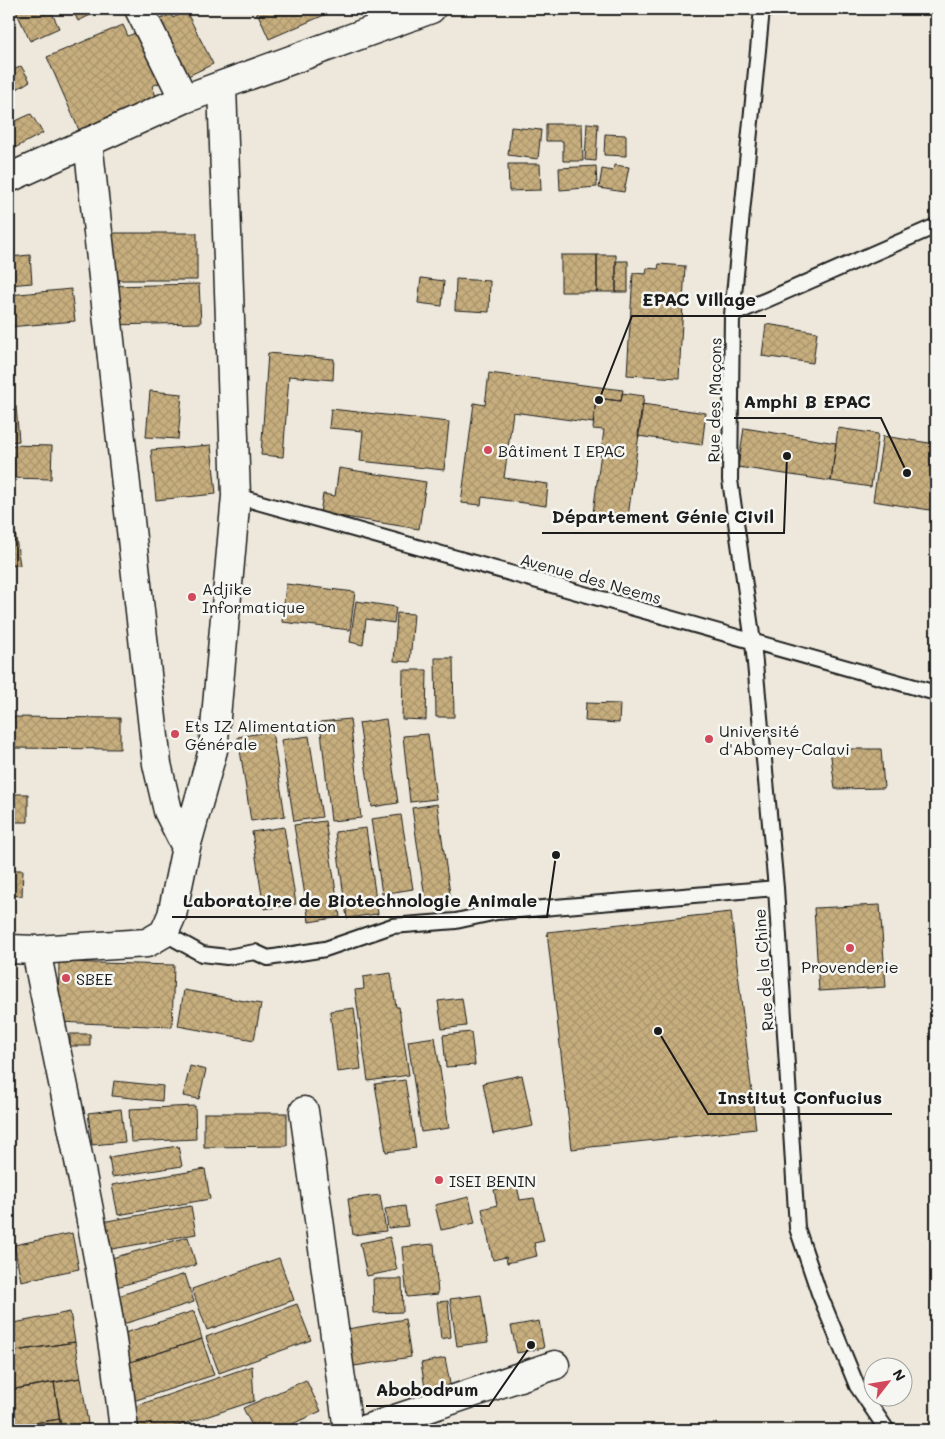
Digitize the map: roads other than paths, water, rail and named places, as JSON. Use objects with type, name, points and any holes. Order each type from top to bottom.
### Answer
[{"type":"street","points":[[139,9],[184,99]]},
{"type":"street","points":[[9,178],[184,99],[432,9]]},
{"type":"street","points":[[9,949],[36,950],[147,943],[164,933],[172,915],[186,847],[213,750],[236,496],[222,86]]},
{"type":"street","points":[[88,142],[157,764],[168,811],[186,847]]},
{"type":"street","points":[[36,950],[60,1072],[83,1169],[116,1360],[124,1430]]},
{"type":"street","points":[[304,1111],[348,1430]]},
{"type":"street","points":[[363,1430],[554,1365]]},
{"type":"lane","name":"Rue des Maçons","points":[[753,642],[730,480],[732,315],[762,9]]},
{"type":"lane","points":[[732,315],[936,226]]},
{"type":"lane","name":"Avenue des Neems","points":[[236,496],[936,693]]},
{"type":"lane","name":"Rue de la Chine","points":[[753,642],[776,888],[797,1228],[819,1293],[856,1386],[887,1430]]},
{"type":"lane","points":[[164,933],[202,954],[227,957],[255,952],[268,958],[325,949],[392,926],[456,921],[497,912],[776,888]]},
{"type":"place","name":"EPAC Village","points":[[599,400]]},
{"type":"place","name":"Bâtiment I EPAC","points":[[488,450]]},
{"type":"place","name":"Département Génie Civil","points":[[787,456]]},
{"type":"place","name":"Amphi B EPAC","points":[[907,473]]},
{"type":"place","name":"Adjike Informatique","points":[[192,597]]},
{"type":"place","name":"Ets IZ Alimentation Générale","points":[[175,734]]},
{"type":"place","name":"Université d'Abomey-Calavi","points":[[709,739]]},
{"type":"place","name":"Laboratoire de Biotechnologie Animale","points":[[556,855]]},
{"type":"place","name":"Provenderie","points":[[850,948]]},
{"type":"place","name":"SBEE","points":[[66,978]]},
{"type":"place","name":"Institut Confucius","points":[[658,1031]]},
{"type":"place","name":"ISEI BENIN","points":[[439,1180]]},
{"type":"place","name":"Abobodrum","points":[[531,1345]]}]
